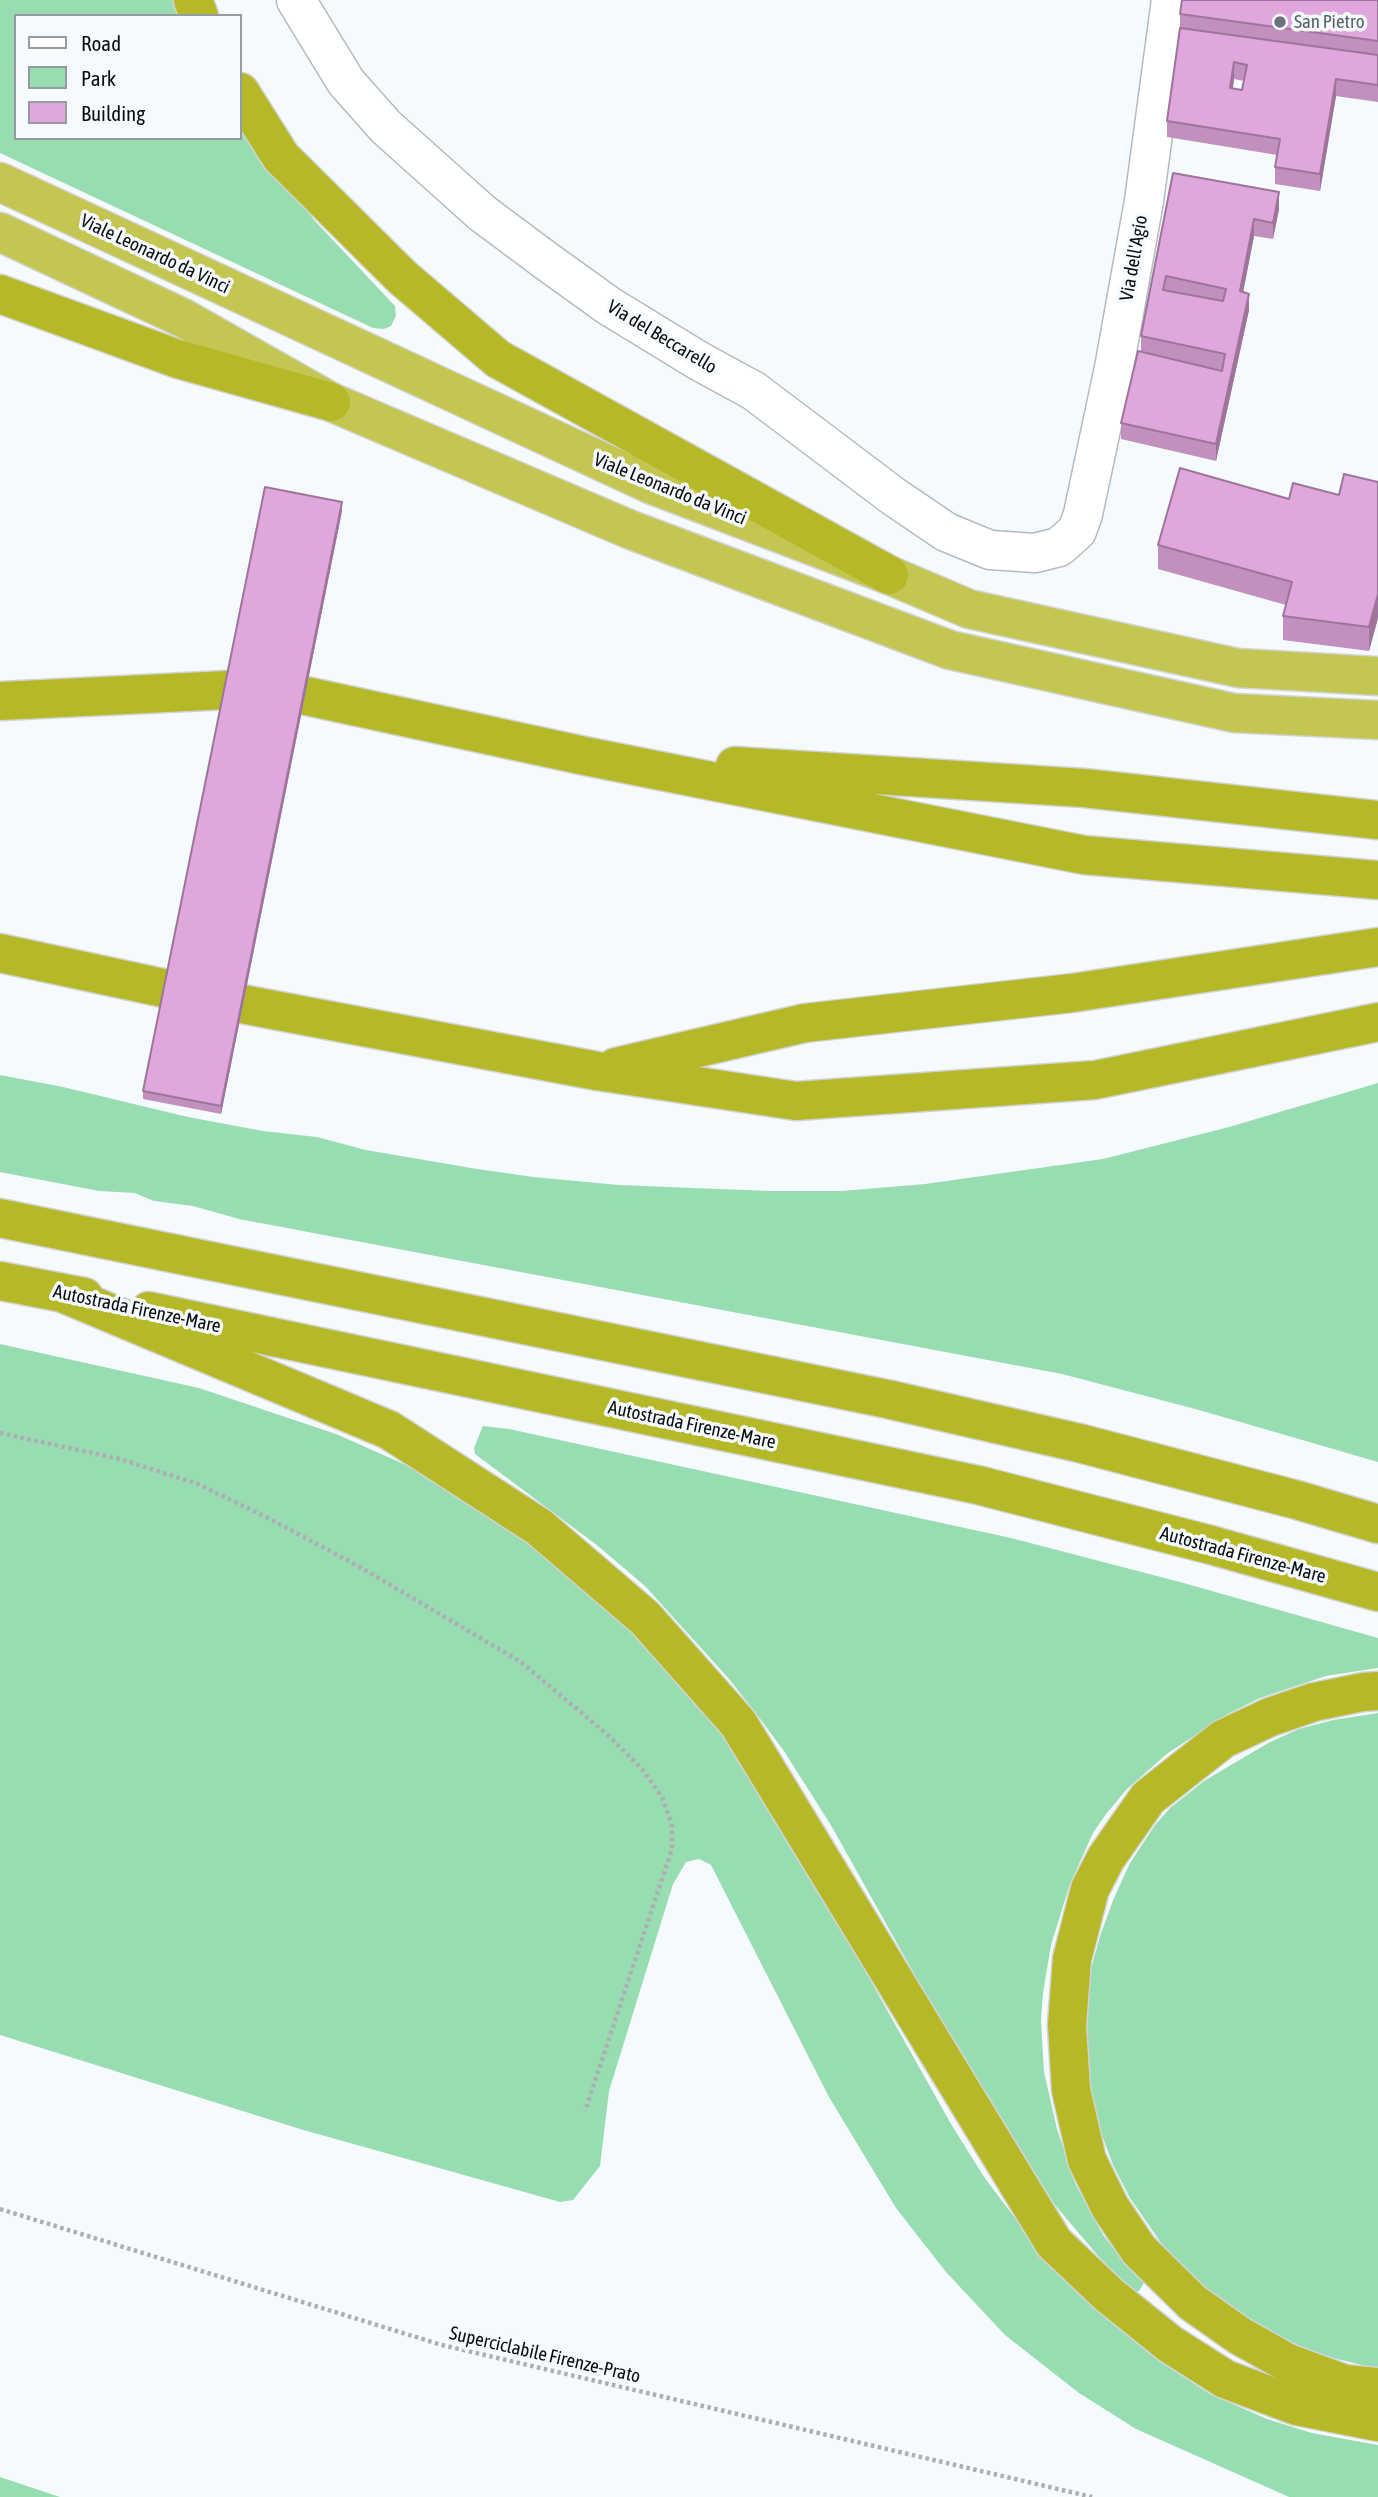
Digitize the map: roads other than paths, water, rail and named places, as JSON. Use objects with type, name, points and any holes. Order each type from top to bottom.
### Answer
[{"type":"highway","points":[[242,95],[281,157],[402,278],[498,359],[889,575]]},
{"type":"highway","name":"Viale Leonardo da Vinci","points":[[0,182],[650,484],[889,575],[969,609],[1238,668],[1378,676]]},
{"type":"highway","points":[[0,232],[183,318],[331,402],[631,530],[950,650],[1234,713],[1378,720]]},
{"type":"highway","points":[[0,293],[178,359],[331,402]]},
{"type":"highway","points":[[0,701],[269,688],[585,756],[1084,855],[1378,880]]},
{"type":"highway","points":[[585,756],[1084,788],[1378,820]]},
{"type":"highway","points":[[597,1071],[806,1023],[1072,993],[1378,947]]},
{"type":"highway","points":[[3,955],[205,997],[597,1071],[796,1101],[1095,1080],[1378,1022]]},
{"type":"highway","points":[[0,1218],[887,1399],[1079,1443],[1378,1524]]},
{"type":"highway","name":"Autostrada Firenze-Mare","points":[[0,1280],[978,1485],[1211,1545],[1378,1592]]},
{"type":"highway","points":[[60,1293],[389,1430],[548,1535],[645,1618],[738,1724],[1054,2244],[1170,2344],[1225,2379],[1297,2406],[1378,2422]]},
{"type":"highway","points":[[1297,1500],[1378,1494]]},
{"type":"highway","points":[[1378,1691],[1314,1702],[1270,1717],[1212,1747],[1148,1798],[1106,1858],[1090,1889],[1072,1959],[1067,2025],[1071,2090],[1087,2160],[1110,2207],[1139,2250],[1193,2303],[1240,2336],[1288,2363],[1345,2384],[1378,2387]]},
{"type":"street","name":"Via del Beccarello","points":[[296,0],[346,82],[386,127],[482,212],[609,306],[754,391],[946,532],[990,550],[1035,553],[1059,547],[1077,531],[1083,514]]},
{"type":"street","name":"Via dell'Agio","points":[[1083,514],[1114,368],[1144,201],[1171,0]]},
{"type":"place","name":"San Pietro","points":[[1280,22]]}]
